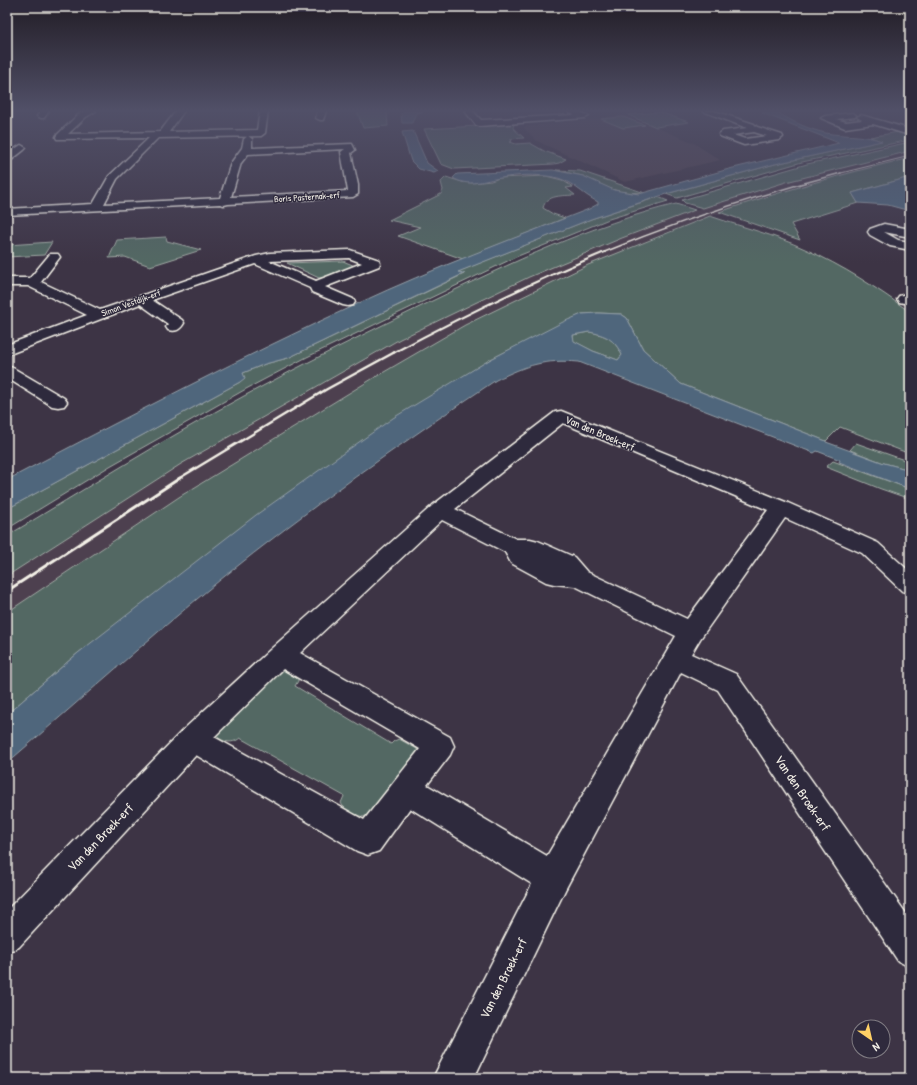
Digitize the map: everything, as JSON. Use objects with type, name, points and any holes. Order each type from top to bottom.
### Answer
[{"type":"street","points":[[97,207],[113,178],[130,162]]},
{"type":"street","points":[[224,202],[237,162]]},
{"type":"street","name":"Boris Pasternak-erf","points":[[7,212],[224,202],[353,194],[353,185],[348,162]]},
{"type":"street","points":[[910,233],[884,228],[874,232],[894,243],[910,246]]},
{"type":"street","name":"Simon Vestdijk-erf","points":[[7,350],[140,299],[256,260],[270,257],[350,254],[374,263],[316,286]]},
{"type":"street","points":[[33,283],[54,257]]},
{"type":"street","points":[[256,260],[316,286],[317,289],[348,302]]},
{"type":"street","points":[[7,282],[26,281],[33,283],[99,315]]},
{"type":"street","points":[[140,299],[177,323],[173,327]]},
{"type":"street","points":[[7,371],[58,402]]},
{"type":"street","name":"Van den Broek-erf","points":[[7,935],[194,739],[281,655],[440,510],[561,416],[781,508],[870,548],[910,585]]},
{"type":"street","name":"Van den Broek-erf","points":[[453,1078],[553,878],[676,658],[691,632],[781,508]]},
{"type":"street","points":[[440,510],[513,547],[519,558],[554,576],[579,578],[691,632]]},
{"type":"street","points":[[194,739],[368,840],[440,746],[281,655]]},
{"type":"street","name":"Van den Broek-erf","points":[[676,658],[727,682],[910,949]]},
{"type":"street","points":[[406,789],[553,878]]},
{"type":"shaded area","points":[[581,162],[713,162],[625,182]]},
{"type":"shaded area","points":[[867,162],[895,162],[779,192],[670,231],[588,265],[465,325],[372,379],[179,497],[7,613],[7,576],[181,464],[400,339],[529,277],[622,238],[689,212],[786,182]]},
{"type":"green space","points":[[440,162],[561,162],[554,164],[454,169],[441,164]]},
{"type":"green space","points":[[786,162],[804,162],[677,198],[666,194]]},
{"type":"green space","points":[[818,162],[867,162],[786,182],[703,208],[685,203],[682,200]]},
{"type":"green space","points":[[895,162],[910,162],[910,177],[852,193],[858,203],[791,224],[800,240],[719,212],[766,197]]},
{"type":"green space","points":[[556,170],[580,171],[645,193],[622,192],[608,188],[583,176]]},
{"type":"green space","points":[[546,176],[562,180],[573,187],[566,188],[575,195],[552,198],[545,203],[543,208],[553,214],[565,218],[463,259],[398,236],[420,227],[389,220],[441,194],[443,190],[441,182],[446,177],[462,182],[472,183],[491,181],[499,178]]},
{"type":"green space","points":[[658,197],[668,201],[609,219],[518,256],[307,357],[246,389],[110,466],[7,529],[7,509],[240,382],[243,373],[265,364],[288,358],[464,274],[457,272],[591,219]]},
{"type":"green space","points":[[676,204],[695,210],[622,238],[529,277],[400,339],[181,464],[7,576],[7,536],[124,465],[214,413],[337,348],[521,259],[613,223]]},
{"type":"green space","points":[[710,216],[782,239],[819,256],[885,294],[910,312],[910,454],[840,427],[826,441],[681,384],[643,349],[627,318],[621,314],[582,314],[491,359],[459,379],[78,653],[7,714],[7,613],[12,609],[179,497],[372,379],[465,325],[588,265]]},
{"type":"green space","points":[[166,237],[167,241],[201,250],[150,266],[125,257],[109,258],[117,240]]},
{"type":"green space","points":[[52,242],[44,255],[7,257],[7,245]]},
{"type":"green space","points":[[343,261],[355,266],[329,275],[328,278],[319,278],[287,263]]},
{"type":"green space","points":[[589,332],[605,336],[613,341],[622,355],[618,360],[593,351],[573,341],[573,335]]},
{"type":"green space","points":[[856,443],[910,462],[910,470],[884,463],[850,450]]},
{"type":"green space","points":[[833,461],[910,489],[910,499],[826,467]]},
{"type":"green space","points":[[282,669],[298,679],[295,686],[391,744],[399,739],[417,749],[418,754],[367,816],[363,817],[350,812],[341,803],[344,796],[240,738],[226,742],[219,739],[214,733]]},
{"type":"water","points":[[412,162],[426,162],[438,171],[434,173],[419,169]]},
{"type":"water","points":[[760,162],[786,162],[666,194],[591,219],[458,272],[465,273],[288,358],[265,364],[243,373],[245,378],[240,382],[7,509],[7,480],[138,412],[270,345],[387,290],[473,254],[589,209],[598,204],[598,202],[571,184],[559,178],[540,175],[520,176],[471,183],[459,181],[453,178],[457,174],[553,170],[583,176],[614,190],[639,194]]},
{"type":"water","points":[[910,177],[910,187],[904,190],[910,200],[910,211],[888,205],[858,203],[852,193]]},
{"type":"water","points":[[582,314],[621,314],[627,318],[643,349],[681,384],[826,442],[884,463],[910,470],[910,489],[839,462],[840,460],[817,451],[814,453],[579,362],[556,361],[536,364],[517,370],[496,380],[390,452],[287,528],[193,602],[7,763],[7,714],[78,653],[256,515],[393,418],[491,359],[563,322]],"holes":[[[589,332],[605,336],[613,341],[622,355],[618,360],[593,351],[574,341],[573,335]]]},
{"type":"railway","points":[[841,173],[887,162]]},
{"type":"railway","points":[[602,253],[720,209],[841,173]]},
{"type":"railway","points":[[393,353],[498,300],[605,252]]},
{"type":"railway","points":[[178,479],[327,389],[395,352]]},
{"type":"railway","points":[[7,591],[180,478]]}]
